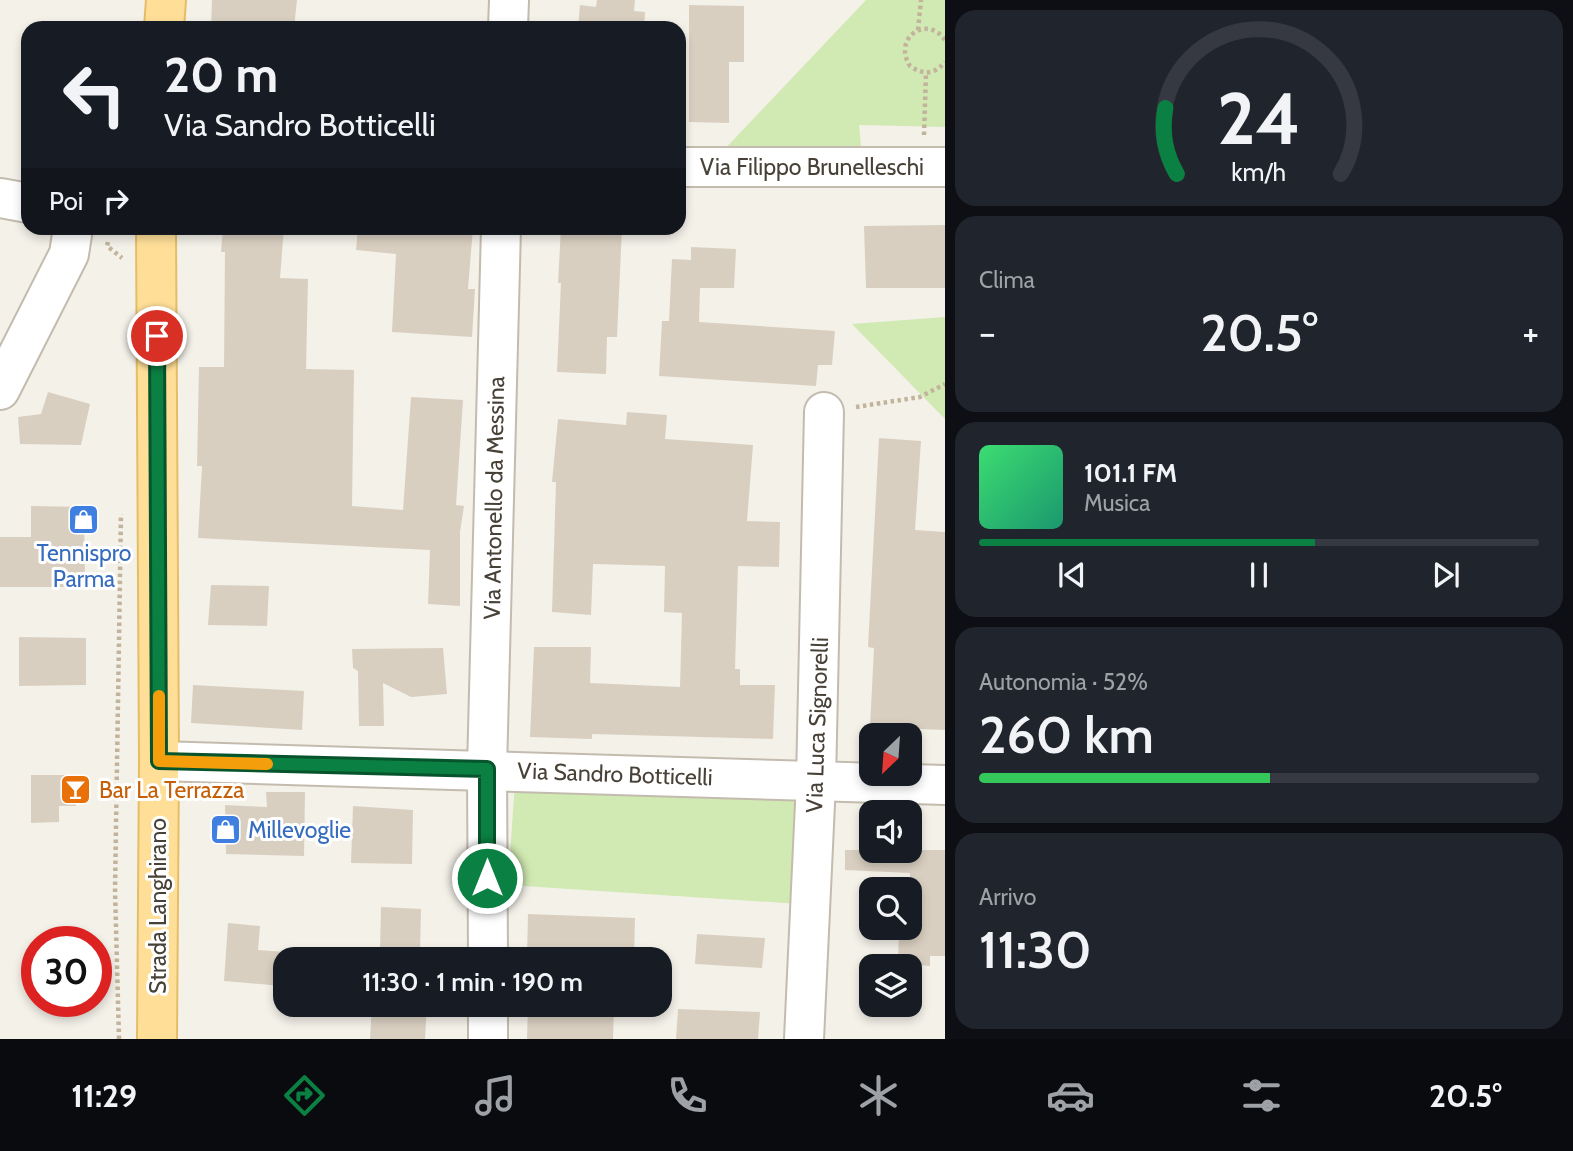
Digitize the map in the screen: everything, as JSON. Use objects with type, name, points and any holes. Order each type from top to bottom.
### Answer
[{"type":"main road","points":[[164,21],[166,0]]},
{"type":"main road","name":"Strada Langhirano","points":[[156,235],[159,761],[157,1039]]},
{"type":"street","points":[[508,21],[509,0]]},
{"type":"street","name":"Via Filippo Brunelleschi","points":[[686,167],[934,167]]},
{"type":"street","points":[[0,198],[21,202]]},
{"type":"street","points":[[0,390],[68,254],[88,235]]},
{"type":"street","name":"Via Antonello da Messina","points":[[488,947],[487,769],[500,235]]},
{"type":"street","name":"Via Luca Signorelli","points":[[804,1039],[816,782],[824,412]]},
{"type":"street","name":"Via Sandro Botticelli","points":[[159,761],[945,785]]},
{"type":"street","points":[[488,1017],[488,1039]]},
{"type":"path","points":[[918,30],[921,0]]},
{"type":"path","points":[[945,40],[936,31],[918,30],[907,40],[904,55],[910,66],[926,73],[937,70],[945,62]]},
{"type":"path","points":[[926,73],[934,167]]},
{"type":"path","points":[[94,235],[123,258]]},
{"type":"path","points":[[824,412],[919,397],[945,384]]},
{"type":"path","points":[[119,1039],[115,890],[121,501]]},
{"type":"green space","points":[[866,0],[945,0],[945,127],[859,125],[861,147],[720,154]]},
{"type":"green space","points":[[945,317],[945,419],[852,324]]},
{"type":"green space","points":[[515,782],[805,795],[800,904],[508,885]]},
{"type":"building","points":[[212,0],[297,0],[295,21],[211,21]]},
{"type":"building","points":[[597,0],[635,0],[634,11],[645,12],[644,21],[579,21],[580,5],[596,7]]},
{"type":"building","points":[[689,5],[744,6],[744,62],[729,62],[729,123],[689,122]]},
{"type":"building","points":[[945,225],[945,288],[866,288],[864,226]]},
{"type":"building","points":[[222,235],[283,235],[280,278],[308,279],[306,369],[354,370],[352,506],[403,510],[411,397],[463,400],[456,505],[464,506],[460,532],[460,606],[428,604],[430,550],[198,538],[202,466],[197,466],[199,367],[224,367],[225,252],[221,252]]},
{"type":"building","points":[[357,235],[472,235],[468,289],[475,289],[472,337],[392,332],[396,254],[356,250]]},
{"type":"building","points":[[561,235],[622,235],[617,337],[607,337],[606,374],[557,372],[561,283],[558,283]]},
{"type":"building","points":[[691,247],[736,249],[734,288],[700,288],[699,322],[835,331],[832,365],[818,365],[816,386],[659,376],[662,321],[669,321],[672,259],[691,260]]},
{"type":"building","points":[[48,392],[90,404],[81,445],[20,444],[18,417],[41,414]]},
{"type":"building","points":[[627,412],[667,415],[665,439],[753,445],[747,521],[780,522],[779,567],[738,566],[735,669],[740,669],[740,685],[775,685],[773,739],[592,734],[592,739],[530,737],[534,647],[591,647],[590,683],[680,687],[682,613],[664,612],[665,566],[593,564],[591,615],[552,612],[556,482],[552,482],[558,419],[626,425]]},
{"type":"building","points":[[879,438],[921,441],[915,530],[945,532],[945,730],[922,729],[922,723],[870,723],[874,648],[868,647]]},
{"type":"building","points":[[31,506],[84,507],[85,587],[0,587],[0,537],[31,537]]},
{"type":"building","points":[[211,585],[269,586],[267,626],[208,625]]},
{"type":"building","points":[[19,637],[86,638],[86,685],[19,686]]},
{"type":"building","points":[[443,648],[447,694],[411,697],[383,683],[384,726],[359,726],[358,671],[353,668],[352,649]]},
{"type":"building","points":[[193,685],[304,691],[302,730],[191,723]]},
{"type":"building","points":[[31,775],[77,775],[76,806],[59,806],[59,822],[31,823]]},
{"type":"building","points":[[266,792],[305,792],[304,856],[226,854],[225,805],[267,807]]},
{"type":"building","points":[[353,806],[413,810],[412,864],[351,863]]},
{"type":"building","points":[[845,850],[859,850],[859,863],[922,863],[922,850],[945,850],[945,956],[930,956],[930,966],[922,966],[922,954],[898,954],[899,940],[922,940],[922,877],[910,877],[910,873],[845,870]]},
{"type":"building","points":[[381,907],[421,909],[420,947],[380,947]]},
{"type":"building","points":[[528,914],[635,918],[634,947],[527,947]]},
{"type":"building","points":[[228,923],[260,926],[258,950],[273,951],[273,985],[224,981]]},
{"type":"building","points":[[697,934],[765,938],[762,968],[695,964]]},
{"type":"building","points":[[678,1009],[760,1012],[758,1039],[676,1039]]},
{"type":"building","points":[[371,1017],[426,1017],[425,1039],[370,1039]]},
{"type":"building","points":[[528,1017],[614,1017],[613,1039],[527,1039]]},
{"type":"slow traffic","points":[[159,696],[159,761],[267,764]]},
{"type":"place","name":"Tennispro Parma","points":[[84,519]]},
{"type":"place","name":"Bar La Terrazza","points":[[76,790]]},
{"type":"place","name":"Millevoglie","points":[[225,830]]},
{"type":"route","points":[[157,336],[159,761],[487,769],[487,878]]}]
